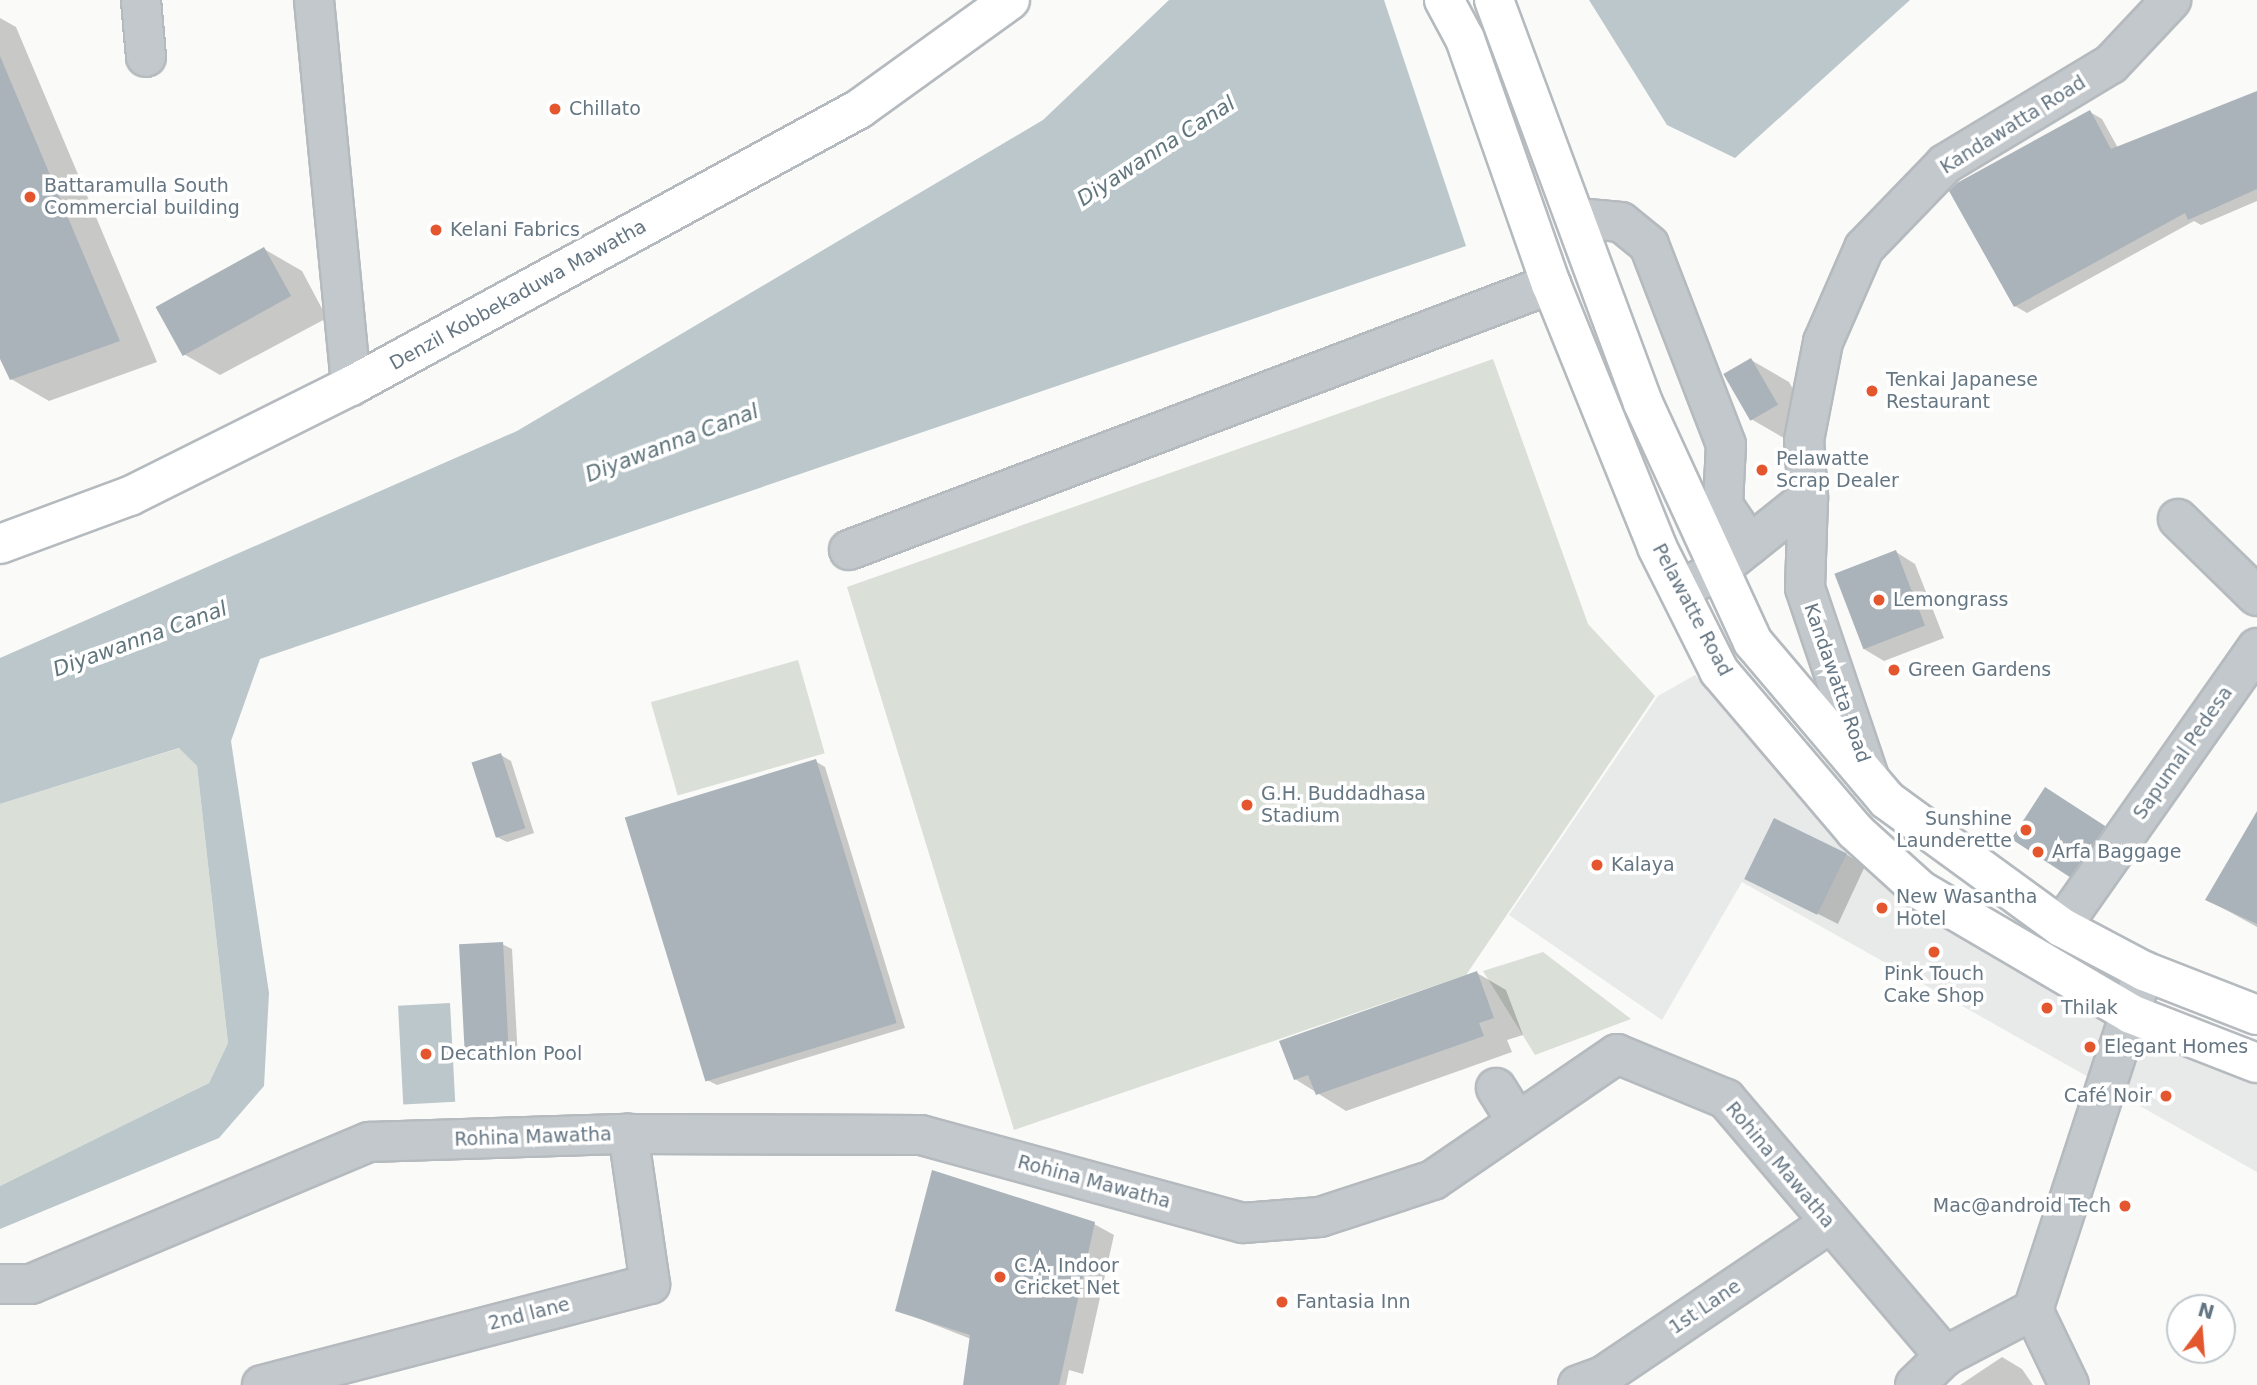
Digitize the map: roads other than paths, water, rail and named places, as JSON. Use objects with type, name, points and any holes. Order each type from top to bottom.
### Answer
[{"type":"main road","name":"Denzil Kobbekaduwa Mawatha","points":[[0,544],[130,496],[351,386],[859,109],[1010,0]]},
{"type":"main road","name":"Pelawatte Road","points":[[1444,0],[1465,39],[1551,284],[1657,547],[1719,671],[1855,831],[1920,890],[2132,1014],[2257,1063]]},
{"type":"main road","name":"Pelawatte Road","points":[[1500,11],[1643,403],[1709,515],[1717,571],[1753,642],[1887,800],[2061,927],[2144,971],[2257,1015]]},
{"type":"street","points":[[141,0],[146,57]]},
{"type":"street","points":[[314,0],[351,386]]},
{"type":"street","name":"Kandawatta Road","points":[[1871,783],[1805,588],[1808,498],[1804,440],[1823,342],[1864,248],[1945,164],[2111,64],[2171,0]]},
{"type":"street","points":[[1577,218],[1621,222],[1649,245],[1726,445],[1709,515],[1657,547]]},
{"type":"street","points":[[849,550],[1551,284]]},
{"type":"street","points":[[1679,590],[1717,571],[1808,498]]},
{"type":"street","points":[[1709,515],[1750,545]]},
{"type":"street","points":[[2178,519],[2257,596]]},
{"type":"street","name":"Sapumal Pedesa","points":[[2061,927],[2257,648]]},
{"type":"street","points":[[2068,1385],[2033,1310],[2144,971]]},
{"type":"street","name":"Rohina Mawatha","points":[[0,1284],[31,1284],[369,1142],[628,1134],[921,1135],[1243,1223],[1320,1217],[1433,1180],[1516,1120],[1617,1054],[1726,1099],[1828,1224],[1945,1356]]},
{"type":"street","points":[[1496,1088],[1516,1120]]},
{"type":"street","name":"2nd lane","points":[[262,1385],[309,1378],[650,1284],[628,1134]]},
{"type":"street","name":"1st Lane","points":[[1578,1385],[1603,1376],[1828,1224]]},
{"type":"street","points":[[1915,1385],[1945,1356],[2033,1310]]},
{"type":"water","name":"Diyawanna Canal","points":[[1169,0],[1384,0],[1466,246],[260,659],[231,741],[269,993],[264,1086],[219,1138],[0,1229],[0,1186],[209,1083],[228,1043],[197,766],[179,748],[0,804],[0,658],[517,431],[1043,120]]},
{"type":"water","points":[[1589,0],[1910,0],[1735,158],[1667,125]]},
{"type":"water","name":"Decathlon Pool","points":[[450,1003],[455,1102],[403,1105],[398,1006]]},
{"type":"place","name":"Chillato","points":[[555,109]]},
{"type":"place","name":"Battaramulla South Commercial building","points":[[30,197]]},
{"type":"place","name":"Kelani Fabrics","points":[[436,230]]},
{"type":"place","name":"Tenkai Japanese Restaurant","points":[[1872,391]]},
{"type":"place","name":"Pelawatte Scrap Dealer","points":[[1762,470]]},
{"type":"place","name":"Lemongrass","points":[[1879,600]]},
{"type":"place","name":"Green Gardens","points":[[1894,670]]},
{"type":"place","name":"G.H. Buddadhasa Stadium","points":[[1247,805]]},
{"type":"place","name":"Sunshine Launderette","points":[[2026,830]]},
{"type":"place","name":"Arfa Baggage","points":[[2038,852]]},
{"type":"place","name":"Kalaya","points":[[1597,865]]},
{"type":"place","name":"New Wasantha Hotel","points":[[1882,908]]},
{"type":"place","name":"Pink Touch Cake Shop","points":[[1934,952]]},
{"type":"place","name":"Thilak","points":[[2047,1008]]},
{"type":"place","name":"Elegant Homes","points":[[2090,1047]]},
{"type":"place","name":"Decathlon Pool","points":[[426,1054]]},
{"type":"place","name":"Café Noir","points":[[2166,1096]]},
{"type":"place","name":"Mac@android Tech","points":[[2125,1206]]},
{"type":"place","name":"C.A. Indoor Cricket Net","points":[[1000,1277]]},
{"type":"place","name":"Fantasia Inn","points":[[1282,1302]]}]
